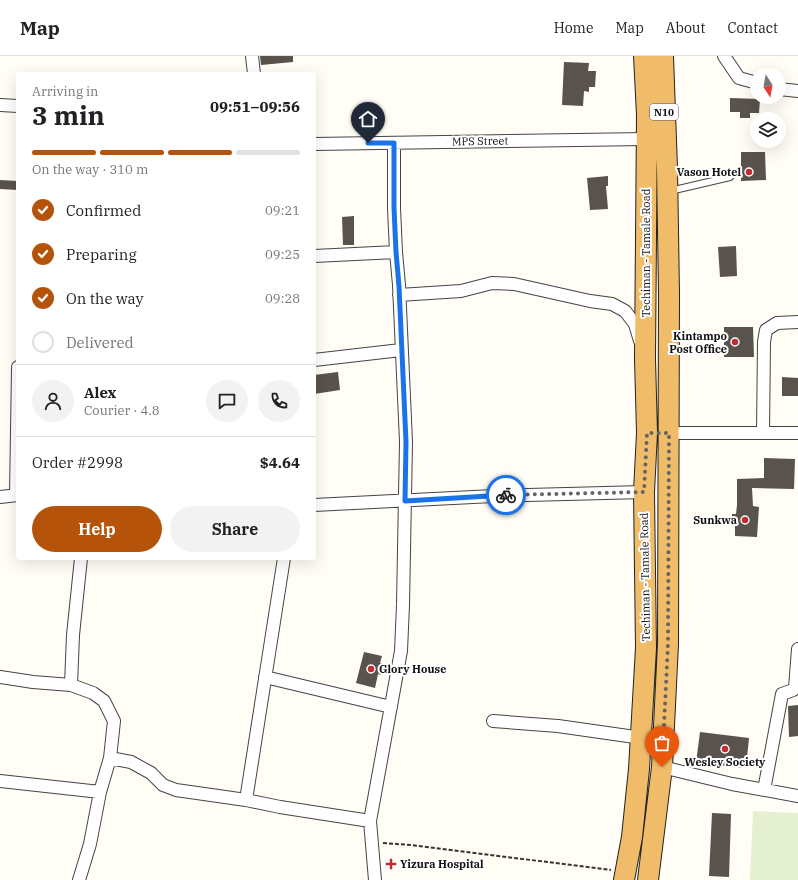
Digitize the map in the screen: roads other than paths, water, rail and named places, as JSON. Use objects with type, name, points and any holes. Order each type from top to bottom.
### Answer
[{"type":"highway","name":"Techiman - Tamale Road","points":[[625,876],[633,830],[642,738],[646,648],[644,492],[647,433],[645,359],[646,139],[644,56]]},
{"type":"highway","name":"Techiman - Tamale Road","points":[[648,880],[662,767],[668,644],[669,433],[667,192],[663,56]]},
{"type":"highway","points":[[647,433],[669,433]]},
{"type":"street","points":[[252,56],[254,72]]},
{"type":"street","points":[[724,56],[739,78],[750,81]]},
{"type":"street","points":[[786,90],[798,91]]},
{"type":"street","points":[[0,105],[16,106]]},
{"type":"street","name":"MPS Street","points":[[316,144],[646,139]]},
{"type":"street","points":[[375,880],[370,821],[401,651],[403,605],[406,442],[394,208],[394,143]]},
{"type":"street","points":[[316,256],[396,252]]},
{"type":"street","points":[[399,295],[461,291],[492,283],[514,284],[590,301],[612,304],[625,311],[635,324],[645,359]]},
{"type":"street","points":[[763,433],[764,342],[766,330],[777,323],[798,322]]},
{"type":"street","points":[[316,360],[401,350]]},
{"type":"street","points":[[669,433],[798,433]]},
{"type":"street","points":[[316,505],[493,496],[644,492]]},
{"type":"street","points":[[0,497],[16,495]]},
{"type":"street","points":[[71,685],[81,560]]},
{"type":"street","points":[[246,800],[284,560]]},
{"type":"street","points":[[764,790],[778,720],[779,701],[782,694],[795,688],[798,649]]},
{"type":"street","points":[[265,676],[391,707]]},
{"type":"street","points":[[0,677],[33,682],[71,685],[93,693],[104,701],[114,721],[110,758],[100,792],[90,844],[79,880]]},
{"type":"street","points":[[493,721],[558,726],[642,738]]},
{"type":"street","points":[[110,758],[131,762],[151,773],[164,785],[176,790],[370,821]]},
{"type":"street","points":[[662,767],[732,784],[798,796]]},
{"type":"street","points":[[0,781],[100,792]]},
{"type":"lane","points":[[667,192],[730,177]]},
{"type":"place","name":"Vason Hotel","points":[[749,172]]},
{"type":"place","name":"Kintampo Post Office","points":[[735,342]]},
{"type":"place","name":"Sunkwa","points":[[745,520]]},
{"type":"place","name":"Glory House","points":[[371,669]]},
{"type":"place","name":"Wesley Society","points":[[725,749]]},
{"type":"place","name":"Yizura Hospital","points":[[391,864]]}]
